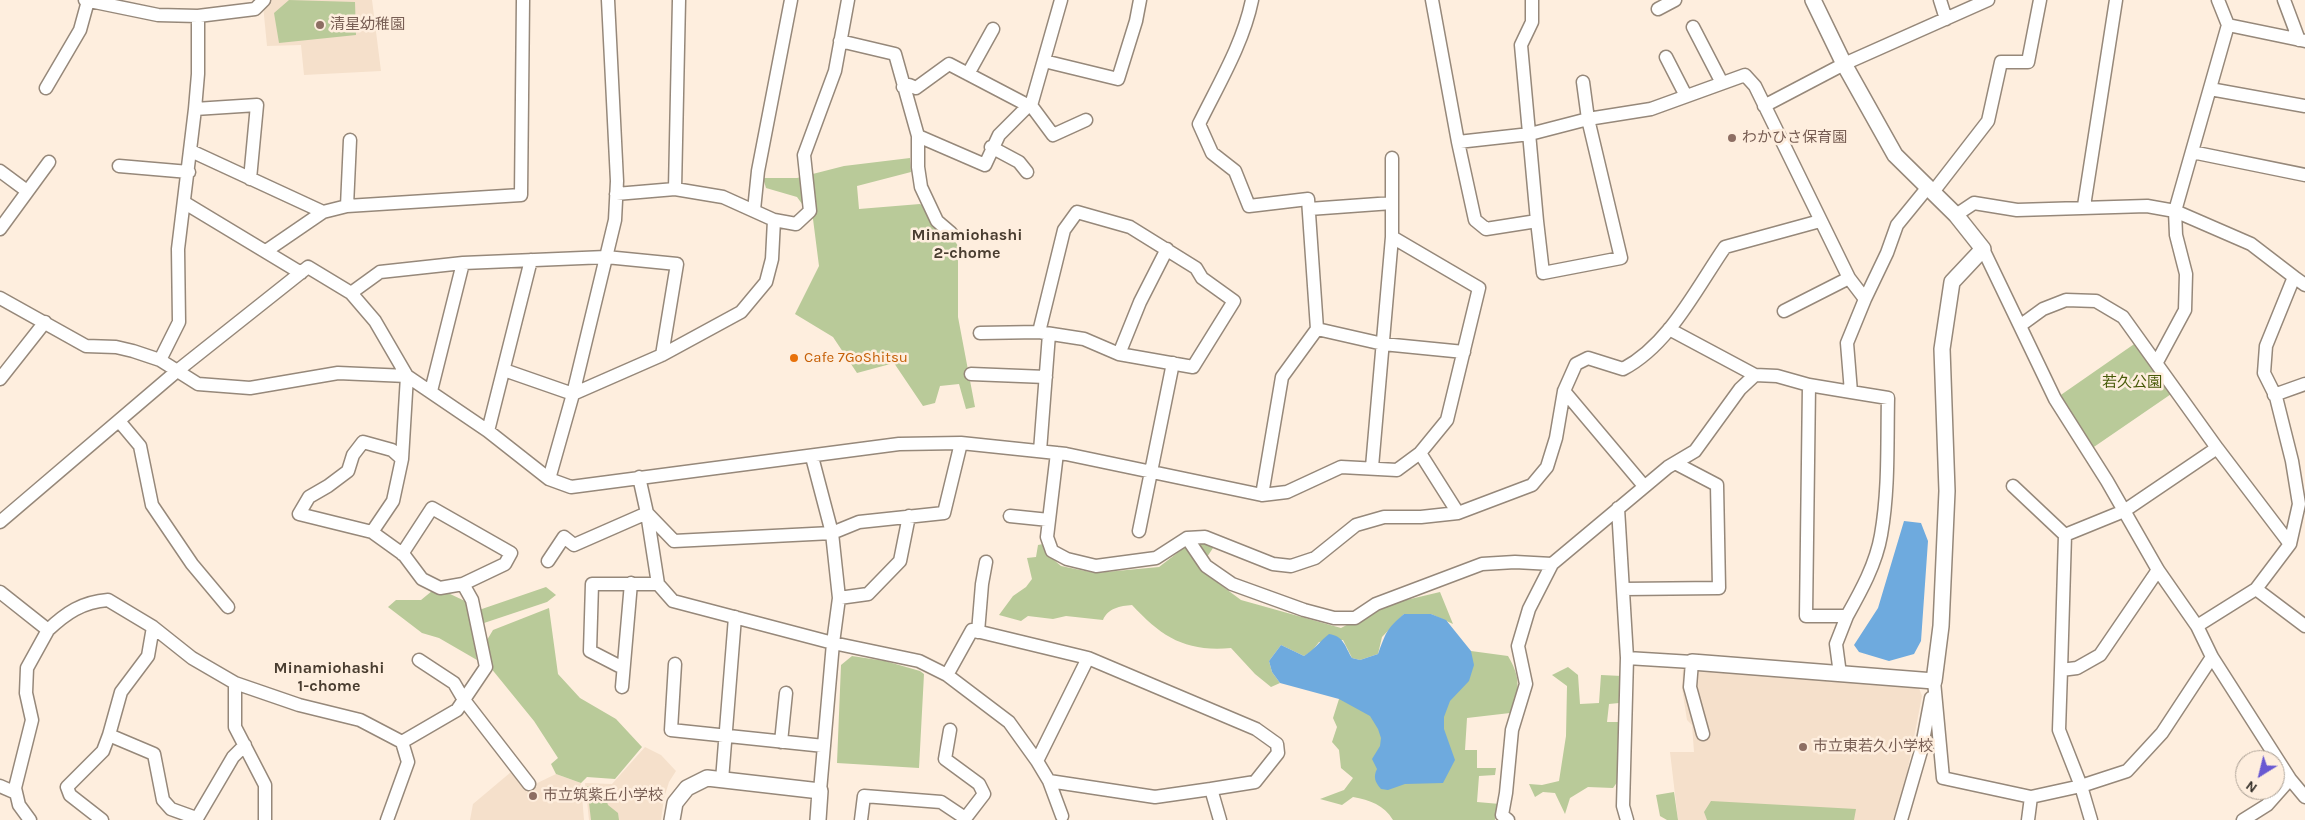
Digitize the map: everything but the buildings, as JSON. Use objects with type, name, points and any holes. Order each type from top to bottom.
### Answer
[{"type":"street","points":[[46,88],[80,30],[87,0],[142,5],[158,15],[198,16],[255,9],[264,0]]},
{"type":"street","points":[[266,251],[323,212],[347,206],[521,195],[523,0]]},
{"type":"street","points":[[549,479],[573,394],[615,220],[616,194],[608,0]]},
{"type":"street","points":[[675,189],[679,0]]},
{"type":"street","points":[[754,210],[758,172],[791,0]]},
{"type":"street","points":[[616,194],[675,189],[723,197],[774,220],[796,224],[810,212],[804,155],[835,71],[848,0]]},
{"type":"street","points":[[1044,61],[1118,79],[1140,0]]},
{"type":"street","points":[[1252,0],[1249,15],[1230,61],[1199,124],[1212,153],[1235,171],[1248,206],[1308,199],[1317,329],[1282,377],[1262,495]]},
{"type":"street","points":[[1432,0],[1458,142],[1475,220],[1486,228],[1536,221]]},
{"type":"street","points":[[1532,0],[1532,22],[1521,45],[1536,221],[1544,273],[1621,258],[1588,119],[1584,82]]},
{"type":"street","points":[[1658,9],[1675,0]]},
{"type":"street","points":[[1813,0],[1844,64],[1895,155],[1956,215],[1984,249],[2055,399],[2158,570],[2197,626],[2212,657],[2290,780],[2305,797]]},
{"type":"street","points":[[1940,0],[1946,19]]},
{"type":"street","points":[[1764,106],[1844,64],[1988,0]]},
{"type":"street","points":[[1851,392],[1847,343],[1897,225],[1930,190],[1988,121],[2001,62],[2028,62],[2040,0]]},
{"type":"street","points":[[2084,206],[2116,0]]},
{"type":"street","points":[[2157,362],[2185,310],[2186,274],[2176,235],[2176,211],[2228,26],[2218,0]]},
{"type":"street","points":[[2284,0],[2302,40]]},
{"type":"street","points":[[918,136],[985,166],[992,146],[999,135],[1029,106],[1036,92],[1058,1]]},
{"type":"street","points":[[160,360],[179,322],[178,249],[189,172],[195,109],[198,74],[198,16]]},
{"type":"street","points":[[2228,26],[2302,40]]},
{"type":"street","points":[[1692,27],[1722,83]]},
{"type":"street","points":[[968,74],[993,29]]},
{"type":"street","points":[[840,41],[895,54],[918,136],[918,167],[921,187],[937,221],[951,233]]},
{"type":"street","points":[[1666,58],[1686,96]]},
{"type":"street","points":[[903,87],[909,85],[916,88],[948,64],[1038,112],[1053,135],[1086,120]]},
{"type":"street","points":[[1458,142],[1530,134],[1588,119],[1651,109],[1745,75],[1755,86],[1849,278],[1865,299]]},
{"type":"street","points":[[2210,89],[2305,106]]},
{"type":"street","points":[[195,109],[257,106],[250,179]]},
{"type":"street","points":[[347,206],[350,140]]},
{"type":"street","points":[[992,146],[1019,162],[1027,172]]},
{"type":"street","points":[[191,151],[323,212]]},
{"type":"street","points":[[2192,152],[2305,175]]},
{"type":"street","points":[[1372,467],[1392,237],[1392,158]]},
{"type":"street","points":[[0,229],[49,162]]},
{"type":"street","points":[[119,166],[189,172]]},
{"type":"street","points":[[0,171],[27,191]]},
{"type":"street","points":[[185,203],[301,273]]},
{"type":"street","points":[[1309,208],[1392,203]]},
{"type":"street","points":[[1956,215],[1974,203],[2017,210],[2084,206],[2147,206],[2176,211],[2250,244],[2305,285]]},
{"type":"street","points":[[980,333],[1044,333],[1084,340],[1119,354],[1194,367],[1234,301],[1202,278],[1196,268],[1130,227],[1077,212],[1064,230],[1044,333],[1046,377],[1040,452]]},
{"type":"street","points":[[504,370],[573,394],[662,355],[740,312],[766,282],[772,259],[774,220]]},
{"type":"street","points":[[1057,453],[1047,536],[1052,551],[1067,559],[1096,566],[1156,558],[1187,538],[1205,537],[1273,564],[1291,566],[1315,558],[1356,525],[1384,517],[1421,517],[1458,513],[1532,485],[1547,467],[1556,438],[1564,391],[1576,364],[1588,358],[1623,369],[1634,363],[1669,329],[1725,247],[1820,221]]},
{"type":"street","points":[[0,522],[177,371],[308,268],[351,293],[375,321],[407,376],[488,431],[549,479],[571,487],[812,457],[899,444],[961,443],[1057,453],[1262,495],[1287,492],[1341,467],[1372,467],[1397,470],[1420,453],[1447,420],[1479,288],[1392,237]]},
{"type":"street","points":[[1901,820],[1921,751],[1934,681],[1941,626],[1947,492],[1942,349],[1952,282],[1984,249]]},
{"type":"street","points":[[1119,354],[1140,302],[1167,250]]},
{"type":"street","points":[[351,293],[380,272],[463,263],[606,257],[677,264],[662,355]]},
{"type":"street","points":[[488,431],[531,260]]},
{"type":"street","points":[[431,391],[463,263]]},
{"type":"street","points":[[2197,626],[2256,588],[2290,544],[2299,504],[2292,461],[2274,395],[2264,373],[2266,346],[2294,277]]},
{"type":"street","points":[[1784,311],[1849,278]]},
{"type":"street","points":[[0,298],[86,346],[116,347],[160,360],[198,384],[250,388],[338,373],[407,376]]},
{"type":"street","points":[[2021,325],[2043,309],[2066,300],[2096,301],[2123,317],[2217,448],[2290,544]]},
{"type":"street","points":[[0,379],[45,322]]},
{"type":"street","points":[[1317,329],[1383,344],[1464,352]]},
{"type":"street","points":[[1669,329],[1755,375],[1777,376],[1809,385],[1888,398],[1887,464],[1881,537],[1864,586],[1847,616],[1836,644],[1840,674]]},
{"type":"street","points":[[1139,531],[1173,363]]},
{"type":"street","points":[[971,374],[1046,377]]},
{"type":"street","points":[[1504,818],[1512,730],[1526,684],[1518,646],[1529,609],[1552,564],[1644,486],[1695,451],[1740,389],[1755,375]]},
{"type":"street","points":[[372,532],[393,501],[402,459],[407,376]]},
{"type":"street","points":[[2274,395],[2305,384]]},
{"type":"street","points":[[1809,385],[1806,616],[1847,616]]},
{"type":"street","points":[[1564,391],[1644,486]]},
{"type":"street","points":[[118,421],[140,446],[152,505],[192,564],[228,607]]},
{"type":"street","points":[[402,459],[392,450],[363,442],[353,455],[348,471],[309,497],[298,514],[372,532],[402,554],[422,579],[440,588],[463,584],[505,564],[511,553],[432,508],[402,554]]},
{"type":"street","points":[[647,514],[674,541],[832,533],[859,522],[944,513],[961,443]]},
{"type":"street","points":[[2065,535],[2124,511],[2217,448]]},
{"type":"street","points":[[1420,453],[1458,513]]},
{"type":"street","points":[[812,457],[832,533],[839,598],[833,642],[818,820]]},
{"type":"street","points":[[1623,589],[1719,588],[1717,485],[1675,463]]},
{"type":"street","points":[[638,478],[647,514],[658,584],[673,600],[833,642],[919,661],[947,675],[1009,722],[1038,761],[1049,781],[1062,819]]},
{"type":"street","points":[[2013,486],[2065,535],[2058,730],[2081,786],[2091,820]]},
{"type":"street","points":[[1618,508],[1627,658],[1622,819]]},
{"type":"street","points":[[548,561],[564,537],[574,545],[647,514]]},
{"type":"street","points":[[839,598],[868,594],[900,561],[909,516]]},
{"type":"street","points":[[1010,516],[1049,520]]},
{"type":"street","points":[[1187,538],[1206,566],[1232,584],[1304,610],[1334,618],[1355,618],[1376,604],[1482,564],[1515,562],[1552,564]]},
{"type":"street","points":[[978,632],[986,562]]},
{"type":"street","points":[[2061,670],[2077,668],[2100,655],[2158,570]]},
{"type":"street","points":[[622,687],[631,583]]},
{"type":"street","points":[[402,742],[458,710],[486,667],[472,600],[463,584]]},
{"type":"street","points":[[623,668],[590,651],[592,584],[658,584]]},
{"type":"street","points":[[2256,588],[2305,626]]},
{"type":"street","points":[[0,592],[48,630]]},
{"type":"street","points":[[30,820],[19,804],[15,788],[32,720],[26,693],[27,668],[48,630],[64,616],[79,606],[108,600],[152,627],[192,658],[235,683],[299,705],[360,720],[402,742],[408,762],[388,820]]},
{"type":"street","points":[[722,780],[735,617]]},
{"type":"street","points":[[102,820],[70,795],[67,787],[103,751],[121,692],[148,656],[152,627]]},
{"type":"street","points":[[947,675],[972,630],[1088,658],[1256,729],[1277,744],[1278,753],[1255,782],[1154,797],[1049,781]]},
{"type":"street","points":[[1934,681],[1943,778],[2031,797],[2081,786],[2127,771],[2162,733],[2212,657]]},
{"type":"street","points":[[1038,761],[1088,658]]},
{"type":"street","points":[[1627,658],[1934,681]]},
{"type":"street","points":[[419,660],[454,683],[464,700],[529,784]]},
{"type":"street","points":[[1692,662],[1690,687],[1703,734]]},
{"type":"street","points":[[675,664],[671,730],[824,746]]},
{"type":"street","points":[[235,683],[235,727],[265,784],[265,820]]},
{"type":"street","points":[[781,742],[786,693]]},
{"type":"street","points":[[861,820],[864,796],[941,802],[965,819],[984,794],[979,784],[945,759],[950,730]]},
{"type":"street","points":[[109,735],[154,754],[162,800],[171,809],[196,819],[233,757],[245,745]]},
{"type":"street","points":[[672,820],[675,802],[686,788],[707,778],[820,791]]},
{"type":"street","points":[[2243,820],[2267,805],[2290,780]]},
{"type":"street","points":[[0,786],[16,793]]},
{"type":"street","points":[[1211,789],[1220,820]]},
{"type":"street","points":[[2028,820],[2031,797]]},
{"type":"shaded area","name":"清星幼稚園","points":[[270,0],[372,0],[381,71],[304,75],[301,45],[267,46],[263,5]]},
{"type":"shaded area","name":"市立東若久小学校","points":[[1683,667],[1919,688],[1922,696],[1906,779],[1894,820],[1678,820],[1670,752],[1694,752],[1692,725],[1687,720],[1682,688]]},
{"type":"shaded area","points":[[645,747],[661,755],[676,771],[669,782],[664,798],[661,820],[589,820],[585,783],[612,784]]},
{"type":"shaded area","name":"市立筑紫丘小学校","points":[[511,772],[527,788],[556,774],[581,783],[584,820],[470,820],[473,804]]},
{"type":"green space","points":[[289,0],[355,2],[356,35],[279,43],[274,13]]},
{"type":"green space","points":[[910,158],[911,172],[857,186],[859,209],[920,204],[939,216],[958,246],[958,317],[975,407],[966,409],[959,384],[940,386],[935,403],[923,406],[894,363],[857,373],[833,337],[795,314],[819,266],[813,219],[797,197],[766,188],[763,178],[797,178],[844,166]]},
{"type":"green space","name":"若久公園","points":[[2140,340],[2177,390],[2088,451],[2055,399]]},
{"type":"green space","points":[[1204,543],[1213,548],[1199,569],[1241,600],[1341,628],[1385,605],[1440,592],[1453,624],[1431,614],[1404,614],[1382,637],[1378,654],[1360,660],[1352,658],[1343,640],[1319,642],[1312,651],[1304,656],[1281,645],[1269,661],[1272,672],[1280,683],[1271,687],[1255,674],[1231,648],[1215,649],[1187,645],[1164,634],[1132,605],[1111,610],[1103,620],[1066,616],[1053,619],[1028,616],[1021,621],[999,615],[1013,596],[1026,587],[1032,579],[1027,558],[1036,557],[1038,545],[1043,544],[1047,554],[1061,566],[1095,573],[1159,567],[1185,547]]},
{"type":"green space","points":[[546,587],[556,595],[547,602],[481,624],[479,610]]},
{"type":"green space","points":[[432,591],[448,593],[467,602],[477,660],[439,638],[422,633],[388,607],[396,600],[421,600]]},
{"type":"green space","points":[[549,608],[558,674],[580,698],[616,719],[642,747],[615,779],[587,777],[581,783],[556,774],[551,764],[558,758],[534,721],[490,667],[487,640],[493,630]]},
{"type":"green space","points":[[1471,651],[1508,656],[1515,671],[1518,684],[1516,697],[1510,713],[1467,718],[1465,750],[1477,750],[1477,768],[1496,768],[1495,775],[1479,776],[1477,802],[1500,804],[1495,820],[1393,820],[1381,807],[1365,800],[1353,797],[1342,805],[1320,799],[1344,790],[1353,778],[1341,768],[1339,750],[1332,742],[1337,727],[1333,718],[1339,699]]},
{"type":"green space","points":[[852,656],[885,661],[920,671],[924,674],[919,768],[837,763],[841,665]]},
{"type":"green space","points":[[1568,667],[1578,675],[1580,704],[1599,703],[1601,675],[1622,676],[1619,703],[1609,704],[1607,722],[1621,722],[1618,781],[1613,788],[1588,787],[1570,798],[1565,814],[1555,793],[1543,792],[1535,797],[1529,784],[1542,785],[1559,781],[1566,736],[1567,686],[1552,675]]},
{"type":"green space","points":[[587,786],[602,787],[608,805],[618,813],[619,820],[591,820]]},
{"type":"green space","points":[[1674,792],[1678,820],[1667,820],[1660,816],[1656,795]]},
{"type":"green space","points":[[1711,801],[1856,809],[1854,820],[1707,820],[1704,812]]},
{"type":"water","points":[[1904,521],[1921,523],[1928,541],[1921,641],[1914,654],[1889,661],[1859,652],[1854,645],[1878,608]]},
{"type":"water","points":[[1404,614],[1431,614],[1446,620],[1471,651],[1474,665],[1469,681],[1450,701],[1444,717],[1444,729],[1455,760],[1443,783],[1405,784],[1388,790],[1381,789],[1375,779],[1377,769],[1372,759],[1380,746],[1381,738],[1370,716],[1339,699],[1280,683],[1272,672],[1269,661],[1281,645],[1304,656],[1329,634],[1341,640],[1352,658],[1360,660],[1378,654],[1387,632]]},
{"type":"place","name":"清星幼稚園","points":[[320,25]]},
{"type":"place","name":"わかひさ保育園","points":[[1732,138]]},
{"type":"place","name":"Cafe 7GoShitsu","points":[[794,358]]},
{"type":"place","name":"市立東若久小学校","points":[[1803,747]]},
{"type":"place","name":"市立筑紫丘小学校","points":[[533,796]]},
{"type":"district","name":"Minamiohashi 2-chome","points":[[967,244]]},
{"type":"district","name":"Minamiohashi 1-chome","points":[[329,677]]}]
